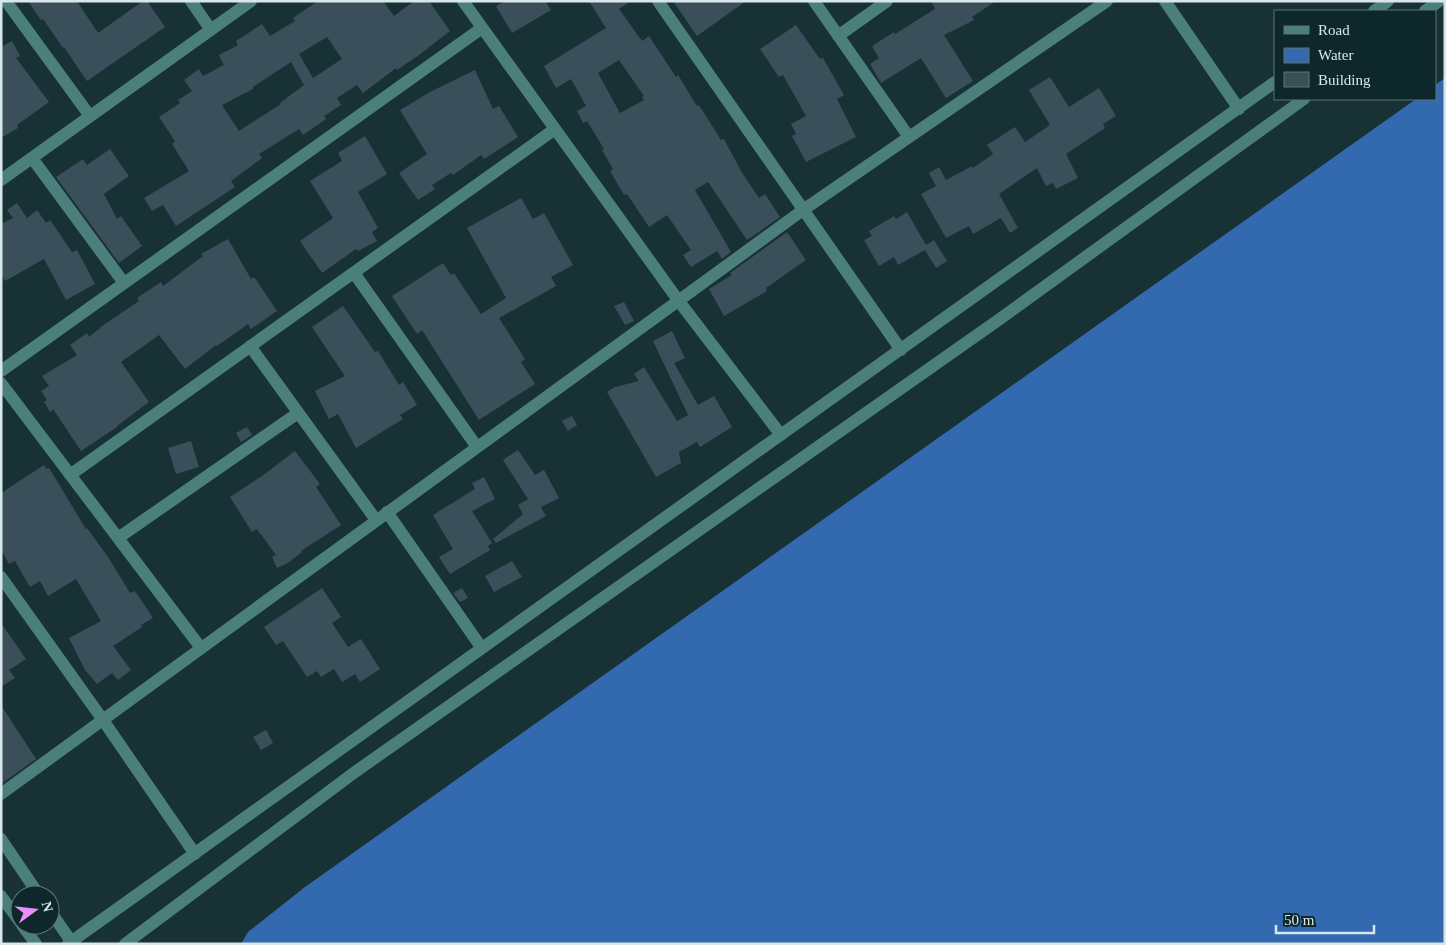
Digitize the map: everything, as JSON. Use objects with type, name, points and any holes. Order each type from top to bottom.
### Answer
[{"type":"street","points":[[6,1],[90,116]]},
{"type":"street","points":[[191,1],[211,30]]},
{"type":"street","points":[[1,180],[251,1]]},
{"type":"street","points":[[463,1],[678,300],[781,436]]},
{"type":"street","points":[[658,1],[901,350]]},
{"type":"street","points":[[814,1],[909,137]]},
{"type":"street","points":[[838,36],[887,1]]},
{"type":"street","points":[[1,794],[803,210],[1107,1]]},
{"type":"street","points":[[1165,1],[1239,108]]},
{"type":"street","points":[[1375,10],[1388,1]]},
{"type":"street","points":[[1426,10],[1439,1]]},
{"type":"street","points":[[1,371],[482,28]]},
{"type":"street","points":[[60,927],[70,943],[353,738],[781,436],[1274,83]]},
{"type":"street","points":[[125,944],[355,772],[997,321],[1303,100]]},
{"type":"street","points":[[70,475],[555,129]]},
{"type":"street","points":[[32,158],[124,283]]},
{"type":"street","points":[[354,272],[477,447]]},
{"type":"street","points":[[250,346],[376,520]]},
{"type":"street","points":[[1,382],[200,648]]},
{"type":"street","points":[[118,538],[298,413]]},
{"type":"street","points":[[387,512],[481,647]]},
{"type":"street","points":[[1,577],[103,720],[194,854]]},
{"type":"street","points":[[1,839],[32,885]]},
{"type":"street","points":[[1,896],[10,909]]},
{"type":"water","points":[[1445,78],[1445,944],[241,944],[248,932],[305,887],[1415,100],[1436,100],[1436,84]]},
{"type":"building","points":[[28,1],[77,1],[98,33],[143,1],[147,1],[165,27],[87,81],[64,47]]},
{"type":"building","points":[[318,1],[383,1],[394,16],[414,1],[429,1],[450,31],[419,55],[397,70],[396,68],[363,93],[357,85],[337,98],[341,105],[324,116],[326,119],[303,135],[299,129],[259,154],[262,158],[231,181],[235,187],[176,226],[163,205],[152,211],[144,198],[189,171],[172,144],[175,141],[159,117],[180,103],[178,100],[192,91],[184,80],[199,69],[203,76],[224,65],[219,55],[238,45],[236,41],[262,24],[270,36],[295,21],[293,18]],"holes":[[[327,37],[342,59],[313,78],[299,54]],[[291,62],[304,85],[281,104],[239,131],[222,105],[253,89],[253,87]]]},
{"type":"building","points":[[505,1],[545,1],[551,10],[512,33],[496,6]]},
{"type":"building","points":[[589,1],[631,1],[619,9],[642,41],[649,36],[676,77],[678,75],[697,106],[699,105],[721,140],[724,139],[742,173],[759,198],[765,194],[780,217],[747,240],[708,182],[695,190],[731,252],[722,259],[717,251],[691,267],[683,255],[691,250],[667,215],[649,227],[627,194],[624,195],[610,171],[613,169],[602,150],[604,149],[587,121],[583,123],[577,111],[586,106],[571,79],[556,88],[544,66],[606,28]],"holes":[[[619,60],[644,96],[642,97],[644,100],[620,113],[598,73]]]},
{"type":"building","points":[[673,1],[746,1],[697,36]]},
{"type":"building","points":[[931,1],[996,1],[972,17],[974,20],[944,35],[973,81],[946,98],[921,58],[881,83],[870,64],[879,58],[872,46],[935,9]]},
{"type":"building","points":[[796,25],[820,59],[823,58],[844,95],[837,99],[856,137],[806,162],[792,136],[796,134],[791,124],[806,116],[783,75],[779,77],[760,49]]},
{"type":"building","points":[[12,41],[20,56],[16,58],[49,102],[17,125],[18,128],[1,138],[1,47]]},
{"type":"building","points":[[475,70],[493,109],[499,106],[518,137],[484,159],[481,155],[453,175],[451,173],[432,185],[435,189],[418,200],[399,173],[427,154],[400,110],[432,91]]},
{"type":"building","points":[[1050,77],[1069,107],[1099,88],[1116,116],[1103,124],[1105,128],[1066,154],[1078,178],[1056,189],[1053,183],[1046,186],[1037,168],[999,194],[1018,228],[1010,233],[1001,218],[973,234],[969,226],[946,238],[921,194],[936,186],[929,173],[939,167],[946,180],[972,166],[973,168],[993,154],[987,145],[1015,127],[1025,142],[1050,125],[1029,90]]},
{"type":"building","points":[[365,136],[387,174],[358,192],[378,228],[372,232],[377,241],[358,251],[356,249],[322,273],[300,241],[333,218],[310,181],[342,161],[338,153]]},
{"type":"building","points":[[110,149],[129,176],[104,194],[117,219],[121,216],[142,246],[119,263],[56,177],[83,159],[87,165]]},
{"type":"building","points":[[521,198],[533,219],[544,213],[573,265],[551,277],[556,286],[499,318],[525,359],[521,362],[535,384],[479,420],[422,330],[417,334],[392,296],[443,263],[451,275],[454,273],[481,314],[506,298],[467,228]]},
{"type":"building","points":[[17,203],[27,218],[37,210],[46,223],[50,220],[72,252],[77,250],[95,284],[66,300],[44,259],[5,281],[1,274],[1,224],[13,218],[7,210]]},
{"type":"building","points":[[907,212],[926,245],[934,240],[947,261],[936,268],[925,250],[898,265],[894,257],[879,266],[864,240],[872,236],[869,231],[894,216],[896,219]]},
{"type":"building","points":[[787,232],[806,260],[766,288],[767,291],[724,316],[709,289],[732,275],[730,273]]},
{"type":"building","points":[[228,239],[251,279],[254,277],[277,311],[251,329],[248,324],[216,345],[185,369],[159,335],[121,362],[149,402],[117,427],[81,451],[53,409],[50,412],[44,402],[47,400],[41,391],[49,386],[42,376],[77,355],[70,345],[87,333],[89,337],[139,301],[137,298],[161,282],[163,286],[203,256],[201,254]]},
{"type":"building","points":[[624,302],[634,321],[625,325],[614,306]]},
{"type":"building","points":[[343,306],[375,352],[378,351],[399,385],[403,382],[417,405],[400,415],[403,419],[356,448],[338,414],[329,419],[315,391],[345,376],[312,327]]},
{"type":"building","points":[[672,331],[685,358],[674,363],[698,405],[714,396],[732,427],[700,447],[697,442],[679,452],[681,463],[656,477],[607,392],[615,387],[639,381],[634,374],[644,367],[677,421],[688,415],[653,341]]},
{"type":"building","points":[[572,416],[577,425],[568,431],[562,421]]},
{"type":"building","points":[[247,427],[252,435],[241,442],[236,433]]},
{"type":"building","points":[[191,441],[199,467],[176,474],[168,448]]},
{"type":"building","points":[[518,450],[535,475],[544,470],[559,498],[541,507],[546,516],[496,543],[493,539],[523,514],[518,505],[528,499],[503,460]]},
{"type":"building","points":[[295,451],[320,484],[316,487],[341,525],[301,551],[288,563],[277,568],[272,557],[276,555],[257,529],[252,532],[230,497]]},
{"type":"building","points":[[44,465],[46,469],[49,468],[86,529],[110,560],[130,593],[135,591],[153,618],[113,646],[131,670],[118,680],[112,673],[97,684],[85,670],[69,638],[101,621],[76,579],[48,596],[40,581],[30,587],[15,561],[9,564],[1,549],[1,493]]},
{"type":"building","points":[[484,477],[495,499],[472,511],[492,543],[488,546],[490,550],[450,574],[439,557],[453,549],[433,515],[475,489],[472,483]]},
{"type":"building","points":[[512,561],[522,577],[494,592],[485,576]]},
{"type":"building","points":[[322,588],[341,617],[332,623],[348,647],[361,639],[380,669],[360,682],[355,674],[342,682],[334,669],[321,677],[317,671],[307,677],[283,641],[276,645],[264,627]]},
{"type":"building","points":[[462,588],[468,598],[460,602],[453,593]]},
{"type":"building","points":[[1,623],[26,659],[9,670],[15,678],[1,687]]},
{"type":"building","points":[[1,705],[36,759],[1,784]]},
{"type":"building","points":[[266,730],[273,743],[261,750],[253,737]]}]
